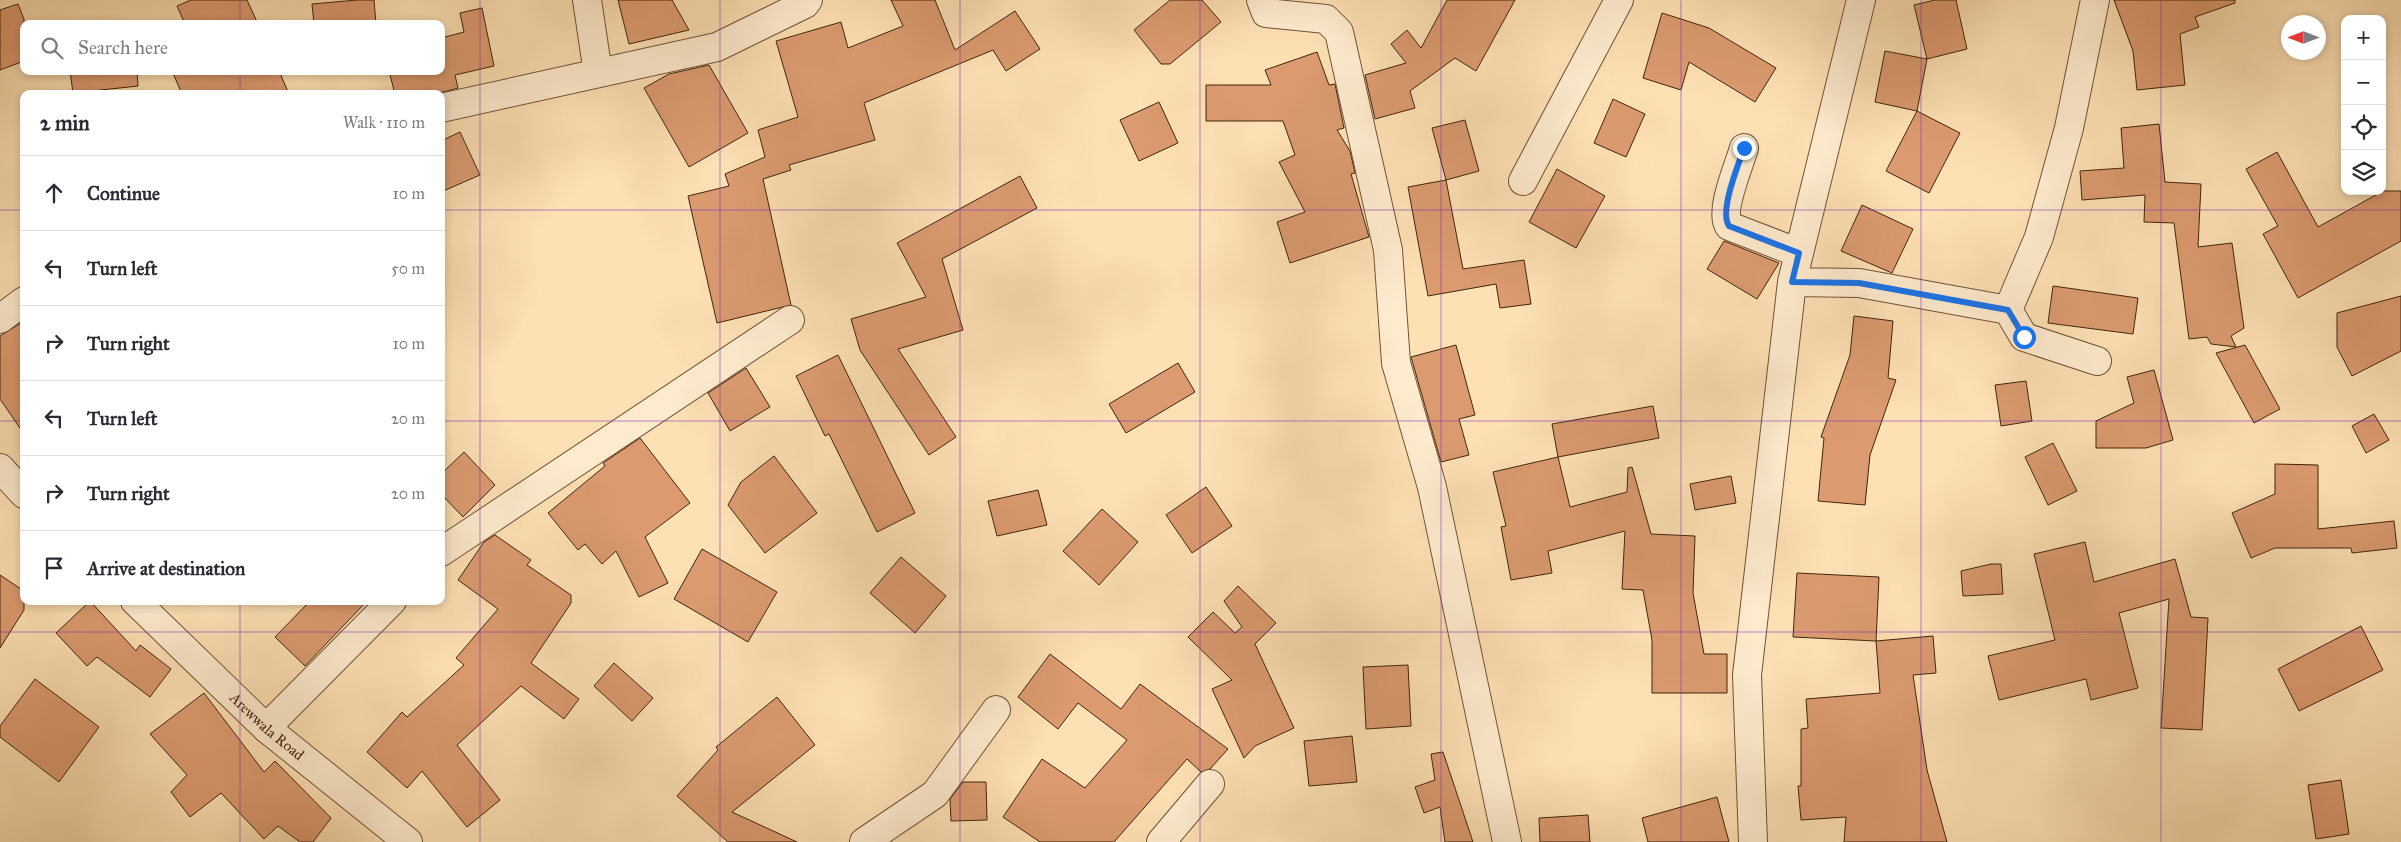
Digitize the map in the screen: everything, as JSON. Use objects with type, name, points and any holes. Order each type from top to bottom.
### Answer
[{"type":"street","points":[[587,0],[598,73]]},
{"type":"street","points":[[445,107],[717,46],[805,4],[808,0]]},
{"type":"street","points":[[1261,0],[1266,13],[1326,19],[1339,32],[1388,250],[1396,364],[1432,487],[1507,842]]},
{"type":"street","points":[[1523,181],[1618,0]]},
{"type":"street","points":[[1753,842],[1747,675],[1792,282],[1861,0]]},
{"type":"street","points":[[2008,310],[2039,237],[2064,146],[2095,0]]},
{"type":"street","points":[[1744,148],[1725,210],[1725,221],[1729,226],[1799,253]]},
{"type":"street","points":[[1792,282],[1859,283],[2008,310],[2024,337],[2097,361]]},
{"type":"street","points":[[0,319],[20,303]]},
{"type":"street","points":[[445,549],[790,320]]},
{"type":"street","points":[[0,468],[20,490]]},
{"type":"street","name":"Arewwala Road","points":[[139,605],[266,728],[405,841]]},
{"type":"street","points":[[266,728],[388,605]]},
{"type":"street","points":[[864,842],[935,794],[996,710]]},
{"type":"street","points":[[1161,842],[1210,784]]},
{"type":"building","points":[[191,0],[247,0],[256,20],[183,20],[177,6]]},
{"type":"building","points":[[374,0],[376,20],[314,20],[312,4]]},
{"type":"building","points":[[618,0],[672,0],[689,30],[629,44]]},
{"type":"building","points":[[891,0],[935,0],[955,50],[1015,11],[1040,49],[1006,71],[993,50],[864,103],[875,140],[789,165],[791,170],[763,179],[791,305],[717,323],[688,196],[729,186],[725,174],[765,157],[758,130],[798,117],[776,41],[841,22],[848,48],[903,26]]},
{"type":"building","points":[[1170,0],[1202,0],[1221,22],[1170,64],[1161,64],[1134,30]]},
{"type":"building","points":[[1447,0],[1515,0],[1476,71],[1455,58],[1410,91],[1415,108],[1375,119],[1365,75],[1406,63],[1391,44],[1407,30],[1421,48]]},
{"type":"building","points":[[1935,0],[1956,0],[1967,49],[1927,59],[1914,5]]},
{"type":"building","points":[[2114,0],[2235,0],[2235,3],[2195,17],[2199,27],[2180,34],[2185,85],[2137,90],[2133,51]]},
{"type":"building","points":[[18,4],[24,20],[20,20],[20,62],[0,70],[0,10]]},
{"type":"building","points":[[482,8],[494,66],[455,75],[458,88],[445,92],[445,90],[394,90],[390,75],[445,75],[445,37],[464,32],[460,13]]},
{"type":"building","points":[[1662,13],[1709,28],[1776,68],[1755,102],[1689,62],[1681,90],[1643,78]]},
{"type":"building","points":[[1885,51],[1927,59],[1917,111],[1875,102]]},
{"type":"building","points":[[1317,52],[1329,85],[1335,84],[1344,128],[1337,130],[1350,151],[1355,173],[1351,174],[1369,237],[1290,263],[1277,222],[1305,212],[1279,162],[1295,155],[1283,121],[1206,121],[1206,85],[1271,85],[1265,70]]},
{"type":"building","points":[[709,65],[748,133],[689,167],[644,88],[669,74]]},
{"type":"building","points":[[71,75],[137,75],[138,86],[101,90],[73,90]]},
{"type":"building","points":[[174,75],[281,75],[287,90],[180,90]]},
{"type":"building","points":[[1613,99],[1645,114],[1626,157],[1594,143]]},
{"type":"building","points":[[1159,102],[1178,143],[1139,161],[1120,120]]},
{"type":"building","points":[[1917,111],[1960,133],[1929,193],[1886,171]]},
{"type":"building","points":[[1465,120],[1479,171],[1446,180],[1432,128]]},
{"type":"building","points":[[2159,124],[2165,182],[2201,184],[2198,247],[2232,243],[2244,328],[2231,336],[2236,347],[2211,344],[2207,337],[2189,339],[2174,223],[2144,222],[2145,195],[2082,200],[2080,171],[2124,168],[2121,128]]},
{"type":"building","points":[[460,132],[480,175],[445,190],[445,139]]},
{"type":"building","points":[[2277,152],[2318,227],[2376,195],[2386,195],[2386,191],[2401,191],[2401,241],[2298,298],[2263,234],[2278,226],[2246,169]]},
{"type":"building","points":[[1557,169],[1605,196],[1576,248],[1529,222]]},
{"type":"building","points":[[1020,176],[1037,208],[942,259],[963,330],[898,349],[956,437],[929,455],[860,350],[851,319],[926,297],[897,243]]},
{"type":"building","points":[[1446,180],[1463,269],[1524,260],[1531,304],[1500,308],[1496,284],[1428,296],[1408,187]]},
{"type":"building","points":[[1862,205],[1913,229],[1892,273],[1841,251]]},
{"type":"building","points":[[1724,241],[1779,263],[1757,299],[1707,269]]},
{"type":"building","points":[[2053,286],[2138,298],[2133,334],[2048,323]]},
{"type":"building","points":[[2401,296],[2401,351],[2352,376],[2337,347],[2337,313]]},
{"type":"building","points":[[1854,316],[1893,321],[1888,378],[1896,380],[1870,455],[1865,505],[1818,501],[1824,438],[1821,437],[1850,355]]},
{"type":"building","points":[[20,324],[20,428],[0,399],[0,336]]},
{"type":"building","points":[[1456,345],[1475,415],[1459,419],[1469,455],[1441,462],[1411,357]]},
{"type":"building","points":[[2245,345],[2280,409],[2254,423],[2216,353]]},
{"type":"building","points":[[838,355],[915,513],[877,532],[829,434],[825,436],[796,376]]},
{"type":"building","points":[[1178,363],[1195,392],[1126,433],[1109,404]]},
{"type":"building","points":[[746,368],[770,407],[730,431],[708,393]]},
{"type":"building","points":[[2154,370],[2173,440],[2146,448],[2096,448],[2096,421],[2134,403],[2127,377]]},
{"type":"building","points":[[2026,381],[2032,421],[2001,426],[1995,385]]},
{"type":"building","points":[[1653,406],[1659,438],[1558,457],[1552,424]]},
{"type":"building","points":[[2374,414],[2389,440],[2366,453],[2352,426]]},
{"type":"building","points":[[640,438],[690,503],[645,537],[668,583],[639,597],[616,551],[602,564],[585,544],[578,550],[548,513],[605,466],[603,463]]},
{"type":"building","points":[[2053,443],[2077,491],[2048,505],[2025,457]]},
{"type":"building","points":[[464,452],[495,485],[463,517],[445,498],[445,470]]},
{"type":"building","points":[[774,456],[817,513],[765,553],[728,505],[741,482]]},
{"type":"building","points":[[1558,457],[1570,507],[1627,492],[1628,468],[1632,467],[1651,534],[1695,536],[1693,593],[1704,654],[1727,654],[1727,693],[1652,693],[1652,640],[1643,590],[1622,589],[1625,531],[1548,551],[1552,573],[1511,580],[1501,527],[1506,526],[1493,472]]},
{"type":"building","points":[[2275,464],[2318,465],[2318,529],[2394,521],[2397,548],[2352,553],[2351,548],[2275,548],[2251,558],[2232,513],[2275,494]]},
{"type":"building","points":[[1731,476],[1736,503],[1695,510],[1690,484]]},
{"type":"building","points":[[1206,487],[1232,526],[1192,553],[1166,515]]},
{"type":"building","points":[[1038,490],[1047,525],[997,536],[988,501]]},
{"type":"building","points":[[1102,509],[1138,542],[1099,585],[1063,551]]},
{"type":"building","points":[[495,535],[531,560],[527,565],[571,595],[571,603],[531,663],[579,699],[564,719],[521,686],[457,745],[500,800],[467,827],[422,771],[407,788],[367,752],[402,712],[407,717],[464,665],[456,658],[498,609],[458,580],[484,542]]},
{"type":"building","points":[[2085,542],[2094,582],[2175,559],[2191,617],[2208,618],[2202,730],[2161,728],[2169,599],[2119,613],[2138,688],[2091,700],[2086,679],[1999,700],[1988,656],[2055,640],[2034,554]]},
{"type":"building","points":[[702,549],[777,592],[748,642],[674,599]]},
{"type":"building","points":[[901,557],[946,596],[915,633],[870,593]]},
{"type":"building","points":[[1991,564],[2001,564],[2003,594],[1963,596],[1961,571]]},
{"type":"building","points":[[1797,573],[1879,577],[1876,641],[1793,637]]},
{"type":"building","points":[[0,575],[20,588],[20,605],[24,605],[24,610],[0,648]]},
{"type":"building","points":[[1238,586],[1276,623],[1255,644],[1294,728],[1255,746],[1244,758],[1212,689],[1232,680],[1188,637],[1213,612],[1235,633],[1242,627],[1224,601]]},
{"type":"building","points":[[86,605],[94,605],[136,651],[140,645],[171,669],[150,697],[97,657],[87,666],[56,633]]},
{"type":"building","points":[[306,605],[363,605],[305,666],[275,637]]},
{"type":"building","points":[[2361,626],[2383,670],[2299,711],[2278,669]]},
{"type":"building","points":[[1933,636],[1936,673],[1913,675],[1927,770],[1947,842],[1844,842],[1846,817],[1801,820],[1798,786],[1801,786],[1801,729],[1808,728],[1806,699],[1880,693],[1876,641]]},
{"type":"building","points":[[1050,654],[1121,709],[1140,684],[1228,749],[1210,769],[1201,772],[1187,759],[1114,842],[1040,842],[1003,817],[1042,759],[1085,788],[1127,740],[1078,703],[1058,729],[1018,697]]},
{"type":"building","points":[[614,663],[653,698],[632,721],[594,686]]},
{"type":"building","points":[[1408,665],[1411,726],[1366,729],[1363,667]]},
{"type":"building","points":[[35,679],[99,727],[59,782],[0,737],[0,726]]},
{"type":"building","points":[[204,693],[264,772],[275,761],[331,818],[313,842],[300,842],[278,826],[264,839],[221,793],[190,817],[171,792],[187,775],[150,734]]},
{"type":"building","points":[[777,697],[815,745],[732,812],[797,842],[728,842],[677,796],[718,750],[716,747]]},
{"type":"building","points":[[1352,736],[1357,782],[1309,786],[1304,741]]},
{"type":"building","points":[[1443,752],[1473,842],[1445,842],[1440,807],[1424,813],[1415,787],[1435,780],[1431,754]]},
{"type":"building","points":[[2341,780],[2349,834],[2316,839],[2308,785]]},
{"type":"building","points":[[963,782],[986,782],[987,820],[951,821],[950,799]]},
{"type":"building","points":[[1717,797],[1729,842],[1648,842],[1642,818]]},
{"type":"building","points":[[1588,815],[1590,842],[1540,842],[1539,818]]},
{"type":"route","points":[[1744,148],[1725,210],[1725,221],[1729,226],[1799,253],[1792,282],[1859,283],[2008,310],[2024,337]]}]
